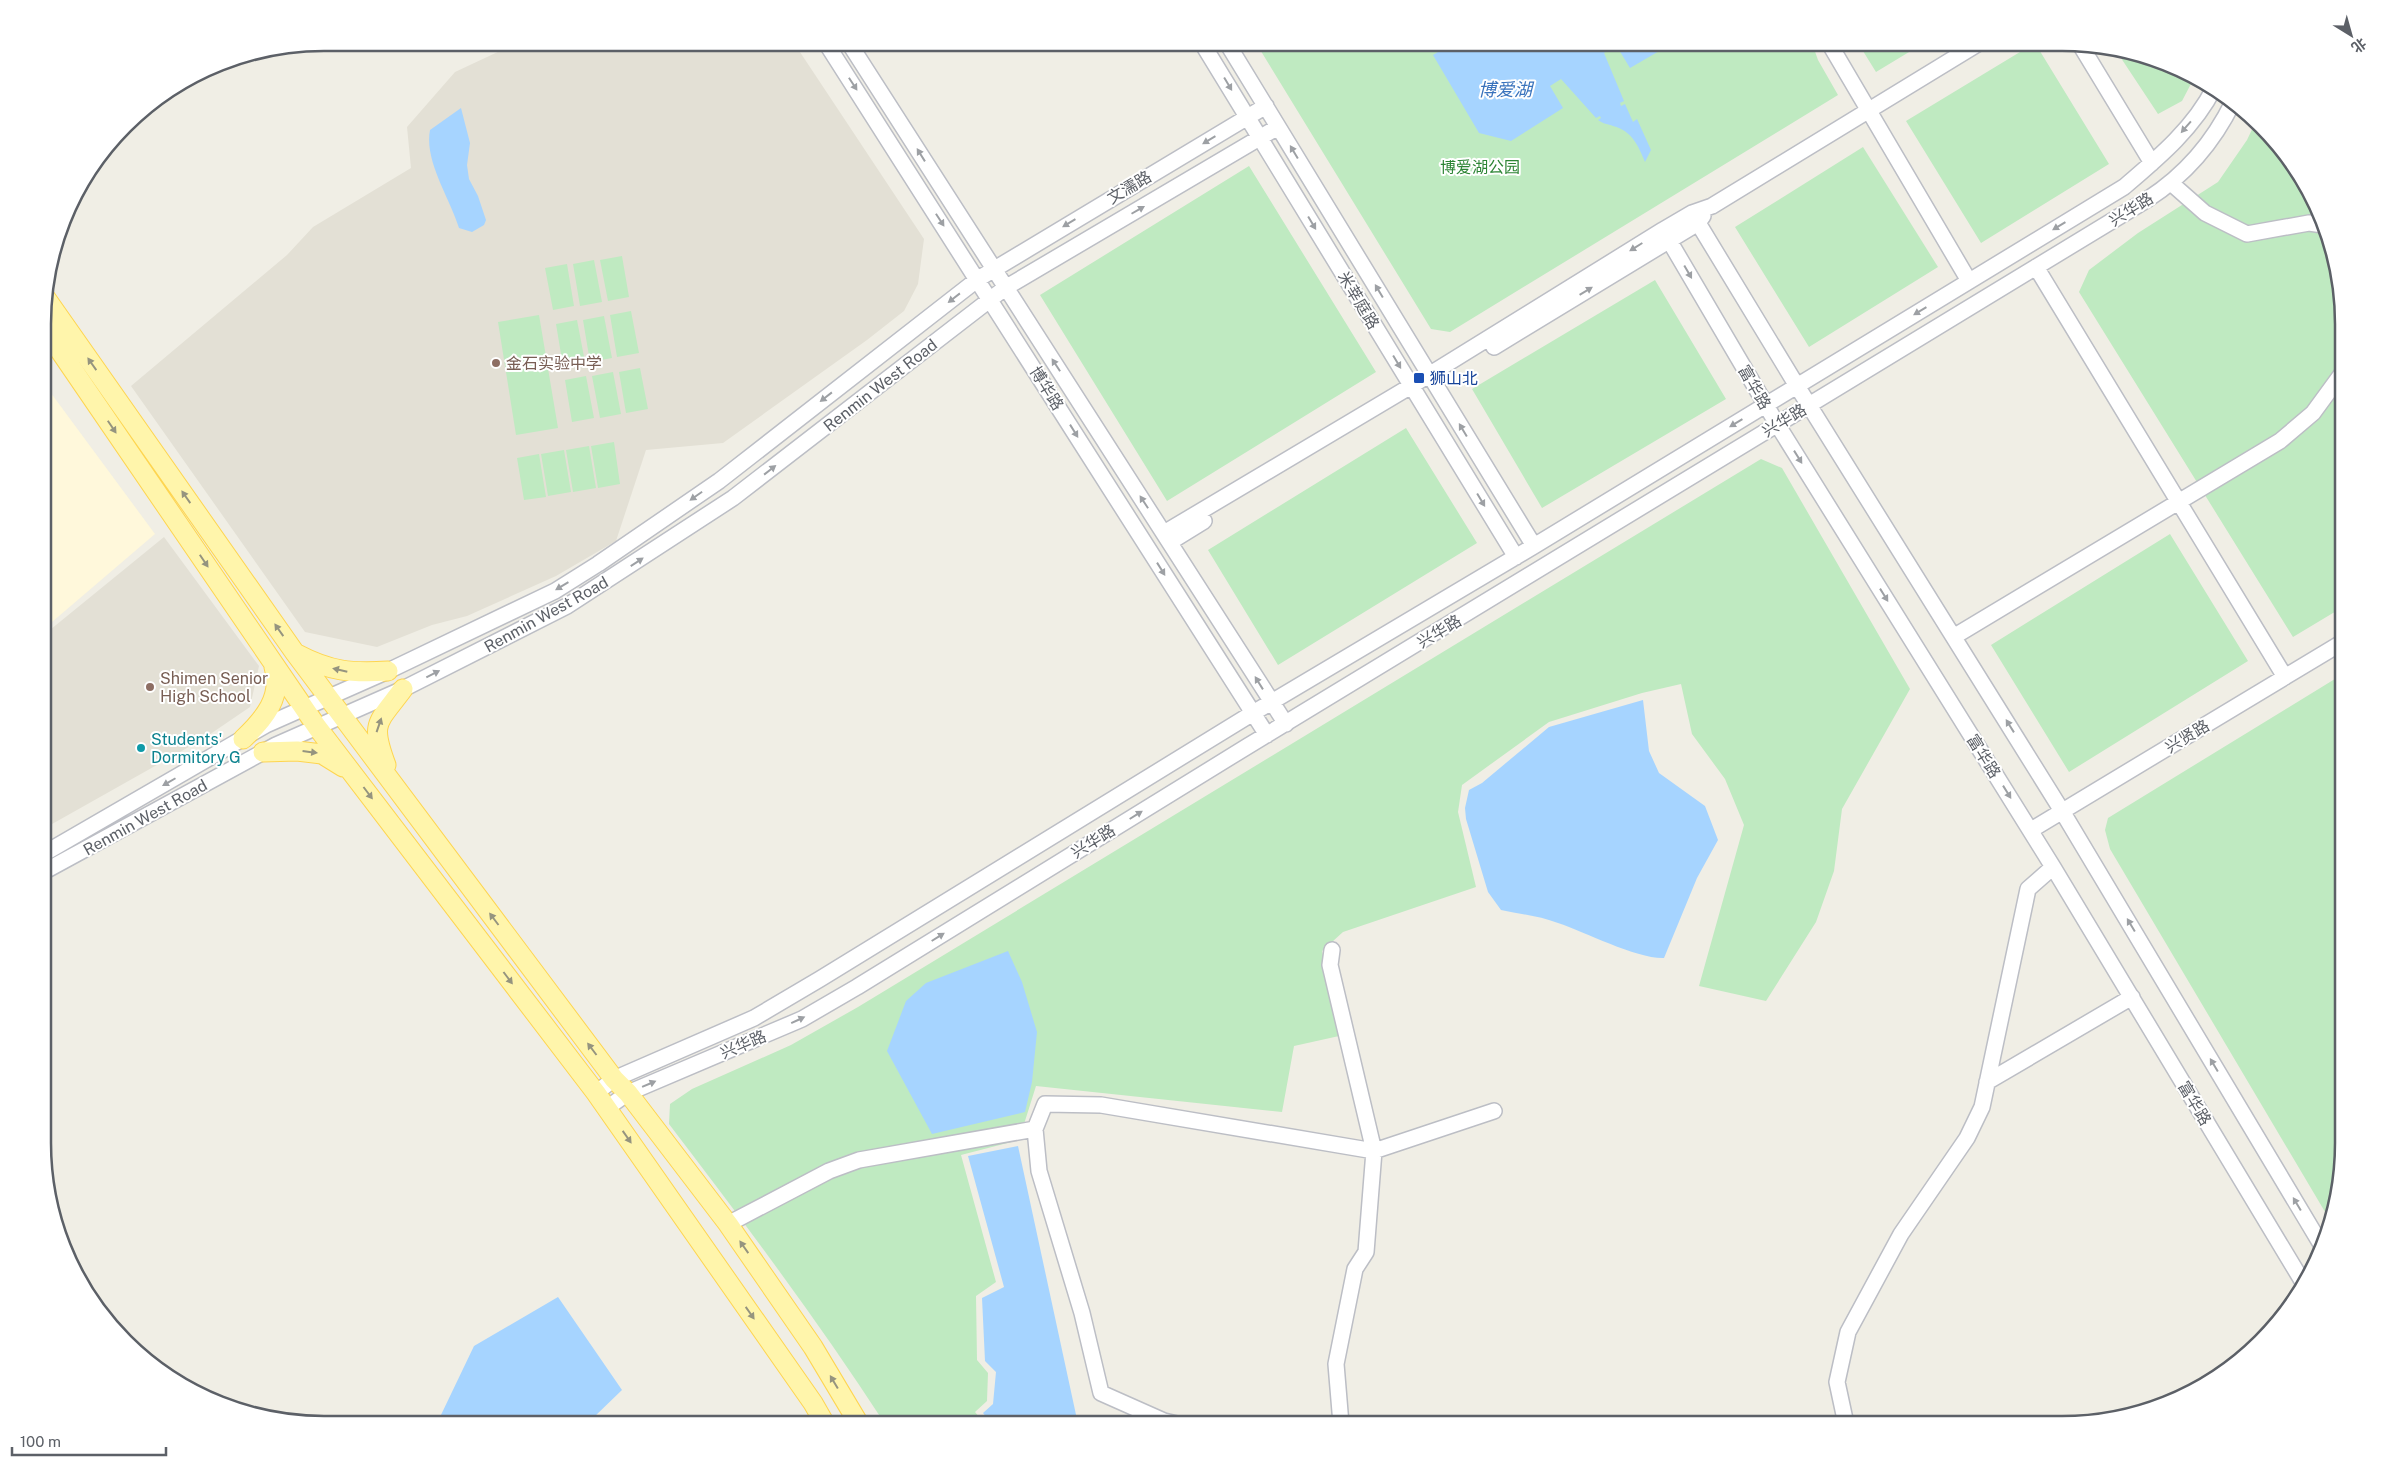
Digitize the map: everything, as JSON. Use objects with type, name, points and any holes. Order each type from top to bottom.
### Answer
[{"type":"main road","points":[[52,307],[341,716],[614,1079],[628,1093],[728,1224],[813,1347],[854,1416]]},
{"type":"main road","points":[[51,338],[304,708],[607,1108],[820,1416]]},
{"type":"main road","points":[[295,653],[318,665],[352,673],[388,671]]},
{"type":"main road","points":[[243,739],[257,726],[274,700],[277,679],[272,661]]},
{"type":"main road","points":[[395,787],[376,740],[376,730],[379,720],[403,689]]},
{"type":"main road","points":[[263,752],[297,751],[322,754],[352,772]]},
{"type":"street","name":"博华路","points":[[832,51],[1267,734]]},
{"type":"street","name":"博华路","points":[[856,51],[1286,724]]},
{"type":"street","name":"米莘庭路","points":[[1208,51],[1516,557]]},
{"type":"street","name":"米莘庭路","points":[[1232,51],[1534,546]]},
{"type":"street","points":[[1834,51],[1969,281]]},
{"type":"street","points":[[1167,538],[1414,390],[1964,51]]},
{"type":"street","points":[[2085,53],[2152,162]]},
{"type":"street","name":"兴华路","points":[[596,1093],[614,1079],[754,1018],[820,980],[1271,702],[1516,557],[2124,187],[2152,162],[2205,106],[2210,95]]},
{"type":"street","name":"文濡路","points":[[51,850],[266,725],[388,671],[555,590],[598,564],[719,481],[993,268],[1266,106]]},
{"type":"street","name":"兴华路","points":[[607,1108],[628,1093],[802,1019],[2036,267],[2171,183],[2208,145],[2229,109]]},
{"type":"street","name":"文濡路","points":[[1006,288],[1278,127]]},
{"type":"street","points":[[2171,183],[2205,213],[2247,234],[2309,223],[2315,224]]},
{"type":"street","points":[[1695,218],[1797,386],[1955,636],[2062,811],[2317,1238]]},
{"type":"street","name":"富华路","points":[[1666,235],[1777,424],[2031,830],[2300,1276]]},
{"type":"street","points":[[2036,267],[2285,677]]},
{"type":"street","name":"Renmin West Road","points":[[51,868],[263,752],[317,726],[403,689],[567,606],[733,498],[1006,288]]},
{"type":"street","points":[[1955,636],[2280,441],[2313,413],[2335,383]]},
{"type":"street","name":"兴贤路","points":[[2031,830],[2335,647]]},
{"type":"street","points":[[1844,1416],[1837,1382],[1848,1332],[1901,1234],[1967,1138],[1982,1107],[2028,889],[2053,867]]},
{"type":"street","points":[[1332,950],[1330,965],[1374,1151],[1366,1252],[1355,1269],[1336,1364],[1340,1416]]},
{"type":"street","points":[[1987,1082],[2132,997]]},
{"type":"street","points":[[1152,1416],[1101,1393],[1082,1313],[1039,1171],[1035,1129],[1045,1104],[1101,1105],[1374,1151],[1494,1111]]},
{"type":"street","points":[[728,1224],[829,1171],[859,1160],[1035,1129]]},
{"type":"shaded area","name":"金石实验中学","points":[[500,51],[799,51],[924,239],[918,284],[904,311],[867,340],[723,443],[646,450],[616,541],[556,576],[467,616],[432,625],[377,647],[305,632],[131,386],[287,255],[313,227],[411,168],[407,127],[455,72]]},
{"type":"shaded area","points":[[51,393],[155,534],[51,623]]},
{"type":"shaded area","name":"Shimen Senior High School","points":[[164,537],[259,666],[250,707],[203,739],[51,825],[51,629]]},
{"type":"green space","name":"博爱湖公园","points":[[1261,51],[1815,51],[1838,95],[1450,332],[1431,329]]},
{"type":"green space","points":[[1863,51],[1911,51],[1876,72]]},
{"type":"green space","points":[[2022,51],[2040,51],[2109,164],[1981,243],[1906,121]]},
{"type":"green space","points":[[2121,58],[2150,66],[2191,84],[2182,101],[2158,114]]},
{"type":"green space","points":[[2252,129],[2278,158],[2307,203],[2320,236],[2330,271],[2334,306],[2335,612],[2293,637],[2079,292],[2089,270],[2138,233],[2218,182],[2247,140]]},
{"type":"green space","points":[[1863,147],[1938,267],[1809,347],[1735,227]]},
{"type":"green space","points":[[1249,166],[1376,372],[1167,501],[1040,295]]},
{"type":"green space","points":[[622,256],[629,297],[608,301],[600,260]]},
{"type":"green space","points":[[594,260],[602,302],[580,306],[573,264]]},
{"type":"green space","points":[[567,264],[574,306],[553,310],[545,268]]},
{"type":"green space","points":[[1655,280],[1726,399],[1542,508],[1472,389]]},
{"type":"green space","points":[[631,311],[639,353],[617,357],[610,315]]},
{"type":"green space","points":[[539,315],[558,428],[516,435],[498,322]]},
{"type":"green space","points":[[604,316],[612,358],[590,362],[583,320]]},
{"type":"green space","points":[[577,320],[585,362],[563,366],[556,324]]},
{"type":"green space","points":[[640,368],[648,409],[626,413],[619,372]]},
{"type":"green space","points":[[613,372],[621,414],[600,418],[592,376]]},
{"type":"green space","points":[[586,376],[594,418],[572,422],[565,380]]},
{"type":"green space","points":[[1406,428],[1477,543],[1278,665],[1208,550]]},
{"type":"green space","points":[[614,442],[620,484],[598,488],[591,446]]},
{"type":"green space","points":[[589,446],[596,488],[573,492],[566,450]]},
{"type":"green space","points":[[564,450],[571,492],[548,496],[541,454]]},
{"type":"green space","points":[[539,454],[546,497],[524,500],[517,458]]},
{"type":"green space","points":[[1761,459],[1782,468],[1910,689],[1842,809],[1834,871],[1816,922],[1766,1001],[1699,986],[1744,825],[1725,779],[1692,734],[1681,684],[1642,693],[1549,722],[1462,785],[1458,812],[1476,887],[1343,932],[1322,951],[1339,1036],[1294,1046],[1282,1112],[1036,1086],[1019,1140],[961,1155],[996,1282],[976,1296],[977,1360],[988,1373],[987,1401],[975,1412],[978,1416],[880,1416],[834,1347],[780,1272],[669,1124],[670,1104],[692,1089],[791,1045],[858,1007]]},
{"type":"green space","points":[[2170,534],[2248,661],[2069,772],[1991,645]]},
{"type":"green space","points":[[2335,679],[2335,1143],[2330,1196],[2325,1212],[2110,849],[2105,830],[2108,818]]},
{"type":"water","name":"博爱湖","points":[[1440,51],[1607,51],[1604,53],[1624,101],[1620,103],[1621,106],[1625,104],[1633,122],[1637,119],[1651,150],[1645,162],[1637,144],[1630,135],[1620,128],[1598,120],[1601,118],[1600,116],[1596,118],[1561,79],[1550,86],[1563,108],[1511,141],[1479,133],[1433,55]]},
{"type":"water","name":"博爱湖","points":[[1620,51],[1659,51],[1630,68]]},
{"type":"water","points":[[461,108],[470,143],[467,165],[469,179],[478,196],[486,220],[484,225],[472,232],[459,228],[434,167],[429,142],[430,130]]},
{"type":"water","points":[[1643,700],[1649,751],[1659,773],[1705,806],[1718,840],[1697,878],[1664,958],[1626,950],[1551,921],[1501,910],[1488,892],[1466,819],[1465,808],[1469,790],[1482,783],[1549,727]]},
{"type":"water","points":[[1008,951],[1022,982],[1037,1032],[1032,1082],[1025,1112],[932,1134],[887,1051],[906,1001],[926,983]]},
{"type":"water","points":[[1018,1146],[1076,1416],[985,1416],[983,1413],[993,1404],[996,1372],[985,1361],[982,1298],[1004,1287],[968,1156]]},
{"type":"water","points":[[558,1297],[622,1390],[595,1416],[440,1416],[474,1346]]},
{"type":"place","name":"金石实验中学","points":[[496,363]]},
{"type":"place","name":"狮山北","points":[[1419,378]]},
{"type":"place","name":"Shimen Senior High School","points":[[150,687]]},
{"type":"place","name":"Students' Dormitory G","points":[[141,748]]}]
